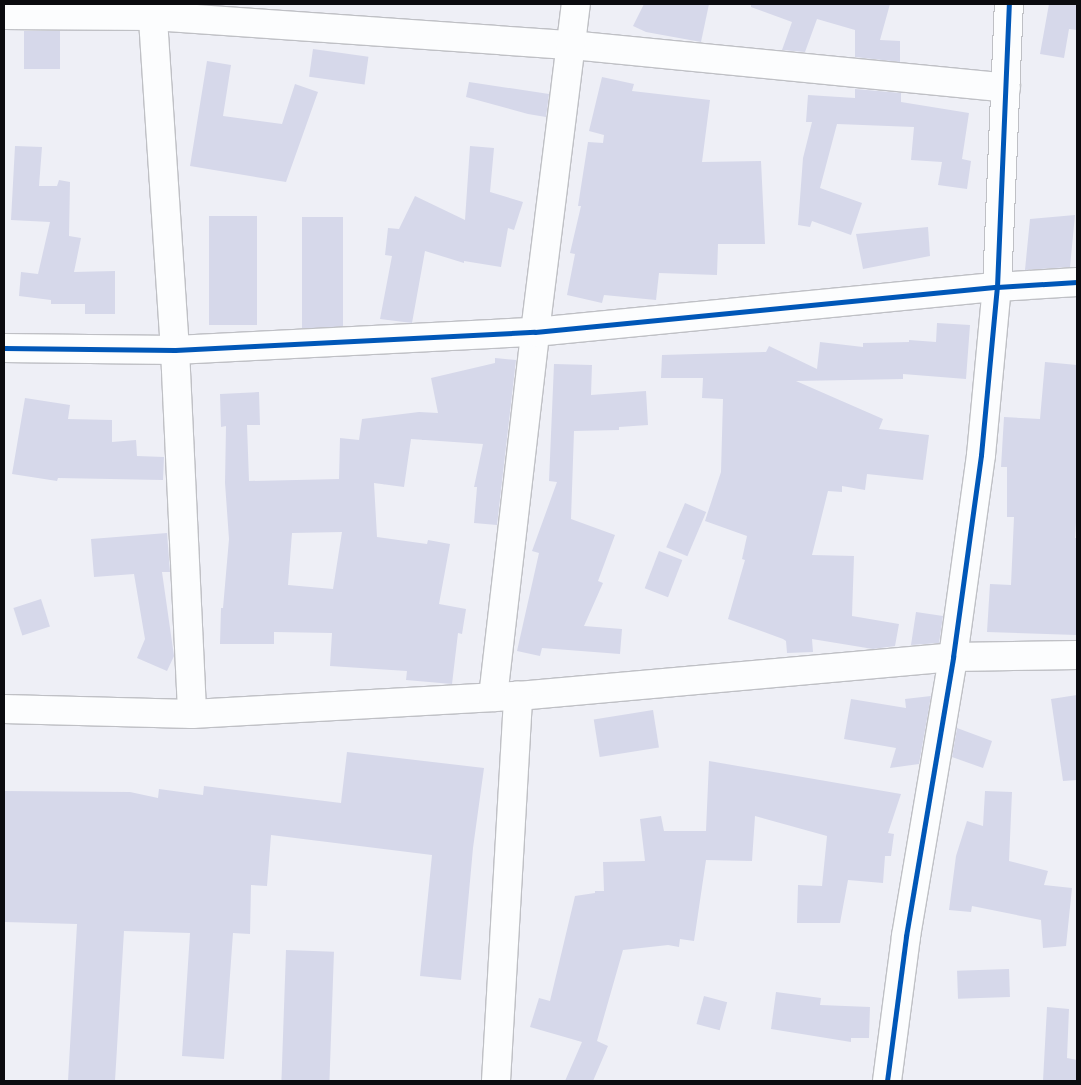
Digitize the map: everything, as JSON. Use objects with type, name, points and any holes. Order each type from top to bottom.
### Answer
[{"type":"street","points":[[496,1081],[506,696],[535,332],[576,4]]},
{"type":"street","points":[[887,1081],[906,936],[952,657],[981,455],[997,287],[1009,4]]},
{"type":"street","points":[[152,10],[174,350],[192,714]]},
{"type":"street","points":[[4,15],[152,10],[571,45],[1006,88]]},
{"type":"street","points":[[4,348],[174,350],[535,332],[997,287],[1077,282]]},
{"type":"street","points":[[4,708],[192,714],[506,696],[952,657],[1077,655]]},
{"type":"building","points":[[644,4],[709,4],[701,42],[646,32],[633,26]]},
{"type":"building","points":[[751,4],[890,4],[880,40],[900,41],[900,62],[855,57],[855,30],[817,19],[805,52],[782,50],[792,22],[751,7]]},
{"type":"building","points":[[1049,4],[1077,4],[1077,30],[1069,29],[1064,58],[1040,54]]},
{"type":"building","points":[[24,31],[60,31],[60,69],[24,69]]},
{"type":"building","points":[[313,49],[368,57],[365,85],[309,77]]},
{"type":"building","points":[[207,61],[231,65],[223,116],[282,124],[295,84],[318,92],[286,182],[190,166]]},
{"type":"building","points":[[602,77],[634,84],[632,91],[710,100],[702,162],[761,161],[765,244],[718,244],[717,275],[659,273],[656,300],[604,295],[602,303],[567,295],[575,254],[570,253],[581,206],[578,206],[588,142],[603,143],[604,135],[589,131]]},
{"type":"building","points":[[469,82],[549,94],[546,117],[466,97]]},
{"type":"building","points":[[855,89],[901,93],[901,102],[969,113],[962,159],[971,161],[967,189],[938,185],[942,162],[911,160],[914,127],[837,124],[820,188],[862,203],[851,235],[812,221],[810,227],[798,225],[803,158],[812,122],[806,122],[808,95],[855,98]]},
{"type":"building","points":[[15,146],[42,147],[39,186],[57,186],[59,180],[70,182],[69,236],[81,238],[74,272],[115,271],[115,314],[85,314],[85,304],[51,304],[51,300],[19,296],[21,272],[38,274],[50,222],[11,220]]},
{"type":"building","points":[[470,146],[494,148],[490,192],[523,202],[514,230],[508,228],[501,267],[464,261],[464,263],[425,251],[412,323],[380,319],[392,256],[385,255],[388,228],[399,229],[415,196],[465,220]]},
{"type":"building","points":[[1075,215],[1070,267],[1025,270],[1030,219]]},
{"type":"building","points":[[209,216],[257,216],[257,325],[209,325]]},
{"type":"building","points":[[302,217],[343,217],[343,328],[302,328]]},
{"type":"building","points":[[928,227],[930,256],[863,269],[856,234]]},
{"type":"building","points":[[937,323],[970,325],[966,379],[903,374],[903,379],[796,381],[883,419],[879,429],[929,435],[923,480],[867,474],[865,490],[842,486],[842,492],[828,491],[812,555],[854,556],[852,616],[899,624],[895,646],[873,649],[812,639],[813,652],[787,653],[786,641],[783,639],[728,619],[745,560],[742,559],[747,536],[705,521],[721,472],[723,399],[702,398],[703,378],[661,378],[662,355],[766,352],[769,346],[817,369],[820,342],[863,347],[863,343],[909,342],[909,340],[936,342]]},
{"type":"building","points":[[495,358],[516,360],[497,525],[474,523],[477,487],[474,487],[483,444],[411,439],[404,487],[374,483],[377,537],[427,544],[428,540],[450,544],[439,604],[466,609],[462,634],[458,633],[452,684],[406,680],[407,671],[330,666],[332,633],[274,632],[274,644],[220,644],[221,608],[223,608],[229,539],[225,483],[226,426],[221,427],[220,394],[259,392],[260,425],[247,425],[249,481],[339,479],[340,438],[359,440],[362,419],[419,412],[438,413],[431,378],[495,363]],"holes":[[[342,532],[333,589],[288,585],[292,533]]]},
{"type":"building","points":[[1045,362],[1077,365],[1077,507],[1075,538],[1077,538],[1077,635],[987,632],[990,584],[1011,585],[1014,517],[1007,517],[1007,467],[1001,467],[1004,417],[1040,419]]},
{"type":"building","points":[[554,364],[592,365],[591,395],[646,391],[648,425],[619,427],[619,430],[574,431],[571,519],[615,535],[598,581],[603,583],[584,626],[622,629],[620,654],[542,648],[540,656],[517,651],[539,553],[532,551],[557,482],[549,481]]},
{"type":"building","points":[[25,398],[70,405],[68,419],[112,420],[112,442],[136,440],[137,456],[164,457],[163,480],[58,478],[57,481],[12,474]]},
{"type":"building","points":[[685,503],[706,512],[687,556],[666,547]]},
{"type":"building","points":[[167,533],[170,572],[162,572],[174,656],[167,671],[137,658],[145,639],[134,574],[94,577],[91,539]]},
{"type":"building","points":[[659,551],[682,560],[668,597],[645,588]]},
{"type":"building","points":[[41,599],[50,627],[22,636],[13,608]]},
{"type":"building","points":[[916,612],[943,616],[939,643],[911,645]]},
{"type":"building","points":[[1077,695],[1077,780],[1063,781],[1051,699]]},
{"type":"building","points":[[931,696],[919,764],[890,768],[896,748],[844,739],[851,699],[906,708],[905,699]]},
{"type":"building","points":[[653,710],[659,748],[600,757],[594,719]]},
{"type":"building","points":[[957,728],[992,741],[983,768],[952,757]]},
{"type":"building","points":[[347,752],[484,768],[473,848],[461,980],[420,976],[432,855],[271,835],[267,886],[251,885],[250,934],[233,933],[224,1059],[182,1056],[190,933],[124,931],[115,1081],[68,1081],[77,924],[4,922],[4,791],[130,792],[158,798],[159,789],[203,795],[204,786],[341,803]]},
{"type":"building","points":[[709,761],[901,794],[888,833],[894,834],[891,856],[885,856],[883,883],[848,880],[840,923],[797,923],[798,885],[822,886],[827,836],[755,816],[752,861],[706,860],[694,941],[680,939],[679,947],[668,945],[623,950],[597,1041],[608,1046],[593,1081],[565,1081],[582,1042],[530,1027],[539,998],[550,1001],[575,896],[595,893],[595,891],[604,891],[603,862],[645,861],[640,819],[661,816],[664,831],[706,831]]},
{"type":"building","points":[[985,791],[1012,792],[1009,861],[1048,871],[1044,885],[1072,888],[1066,946],[1043,948],[1041,920],[972,906],[971,912],[949,910],[956,856],[967,821],[983,826]]},
{"type":"building","points":[[286,950],[334,952],[329,1081],[281,1081]]},
{"type":"building","points":[[1009,969],[1010,997],[958,999],[957,971]]},
{"type":"building","points":[[776,992],[821,998],[820,1005],[870,1007],[869,1038],[851,1038],[851,1042],[771,1029]]},
{"type":"building","points":[[704,996],[727,1002],[720,1030],[696,1024]]},
{"type":"building","points":[[1047,1007],[1069,1009],[1067,1058],[1077,1060],[1077,1081],[1043,1081]]},
{"type":"cycle path","points":[[887,1081],[906,936],[953,657],[981,455],[997,287],[1009,4]]},
{"type":"cycle path","points":[[4,348],[175,350],[535,332],[997,287],[1077,282]]}]
